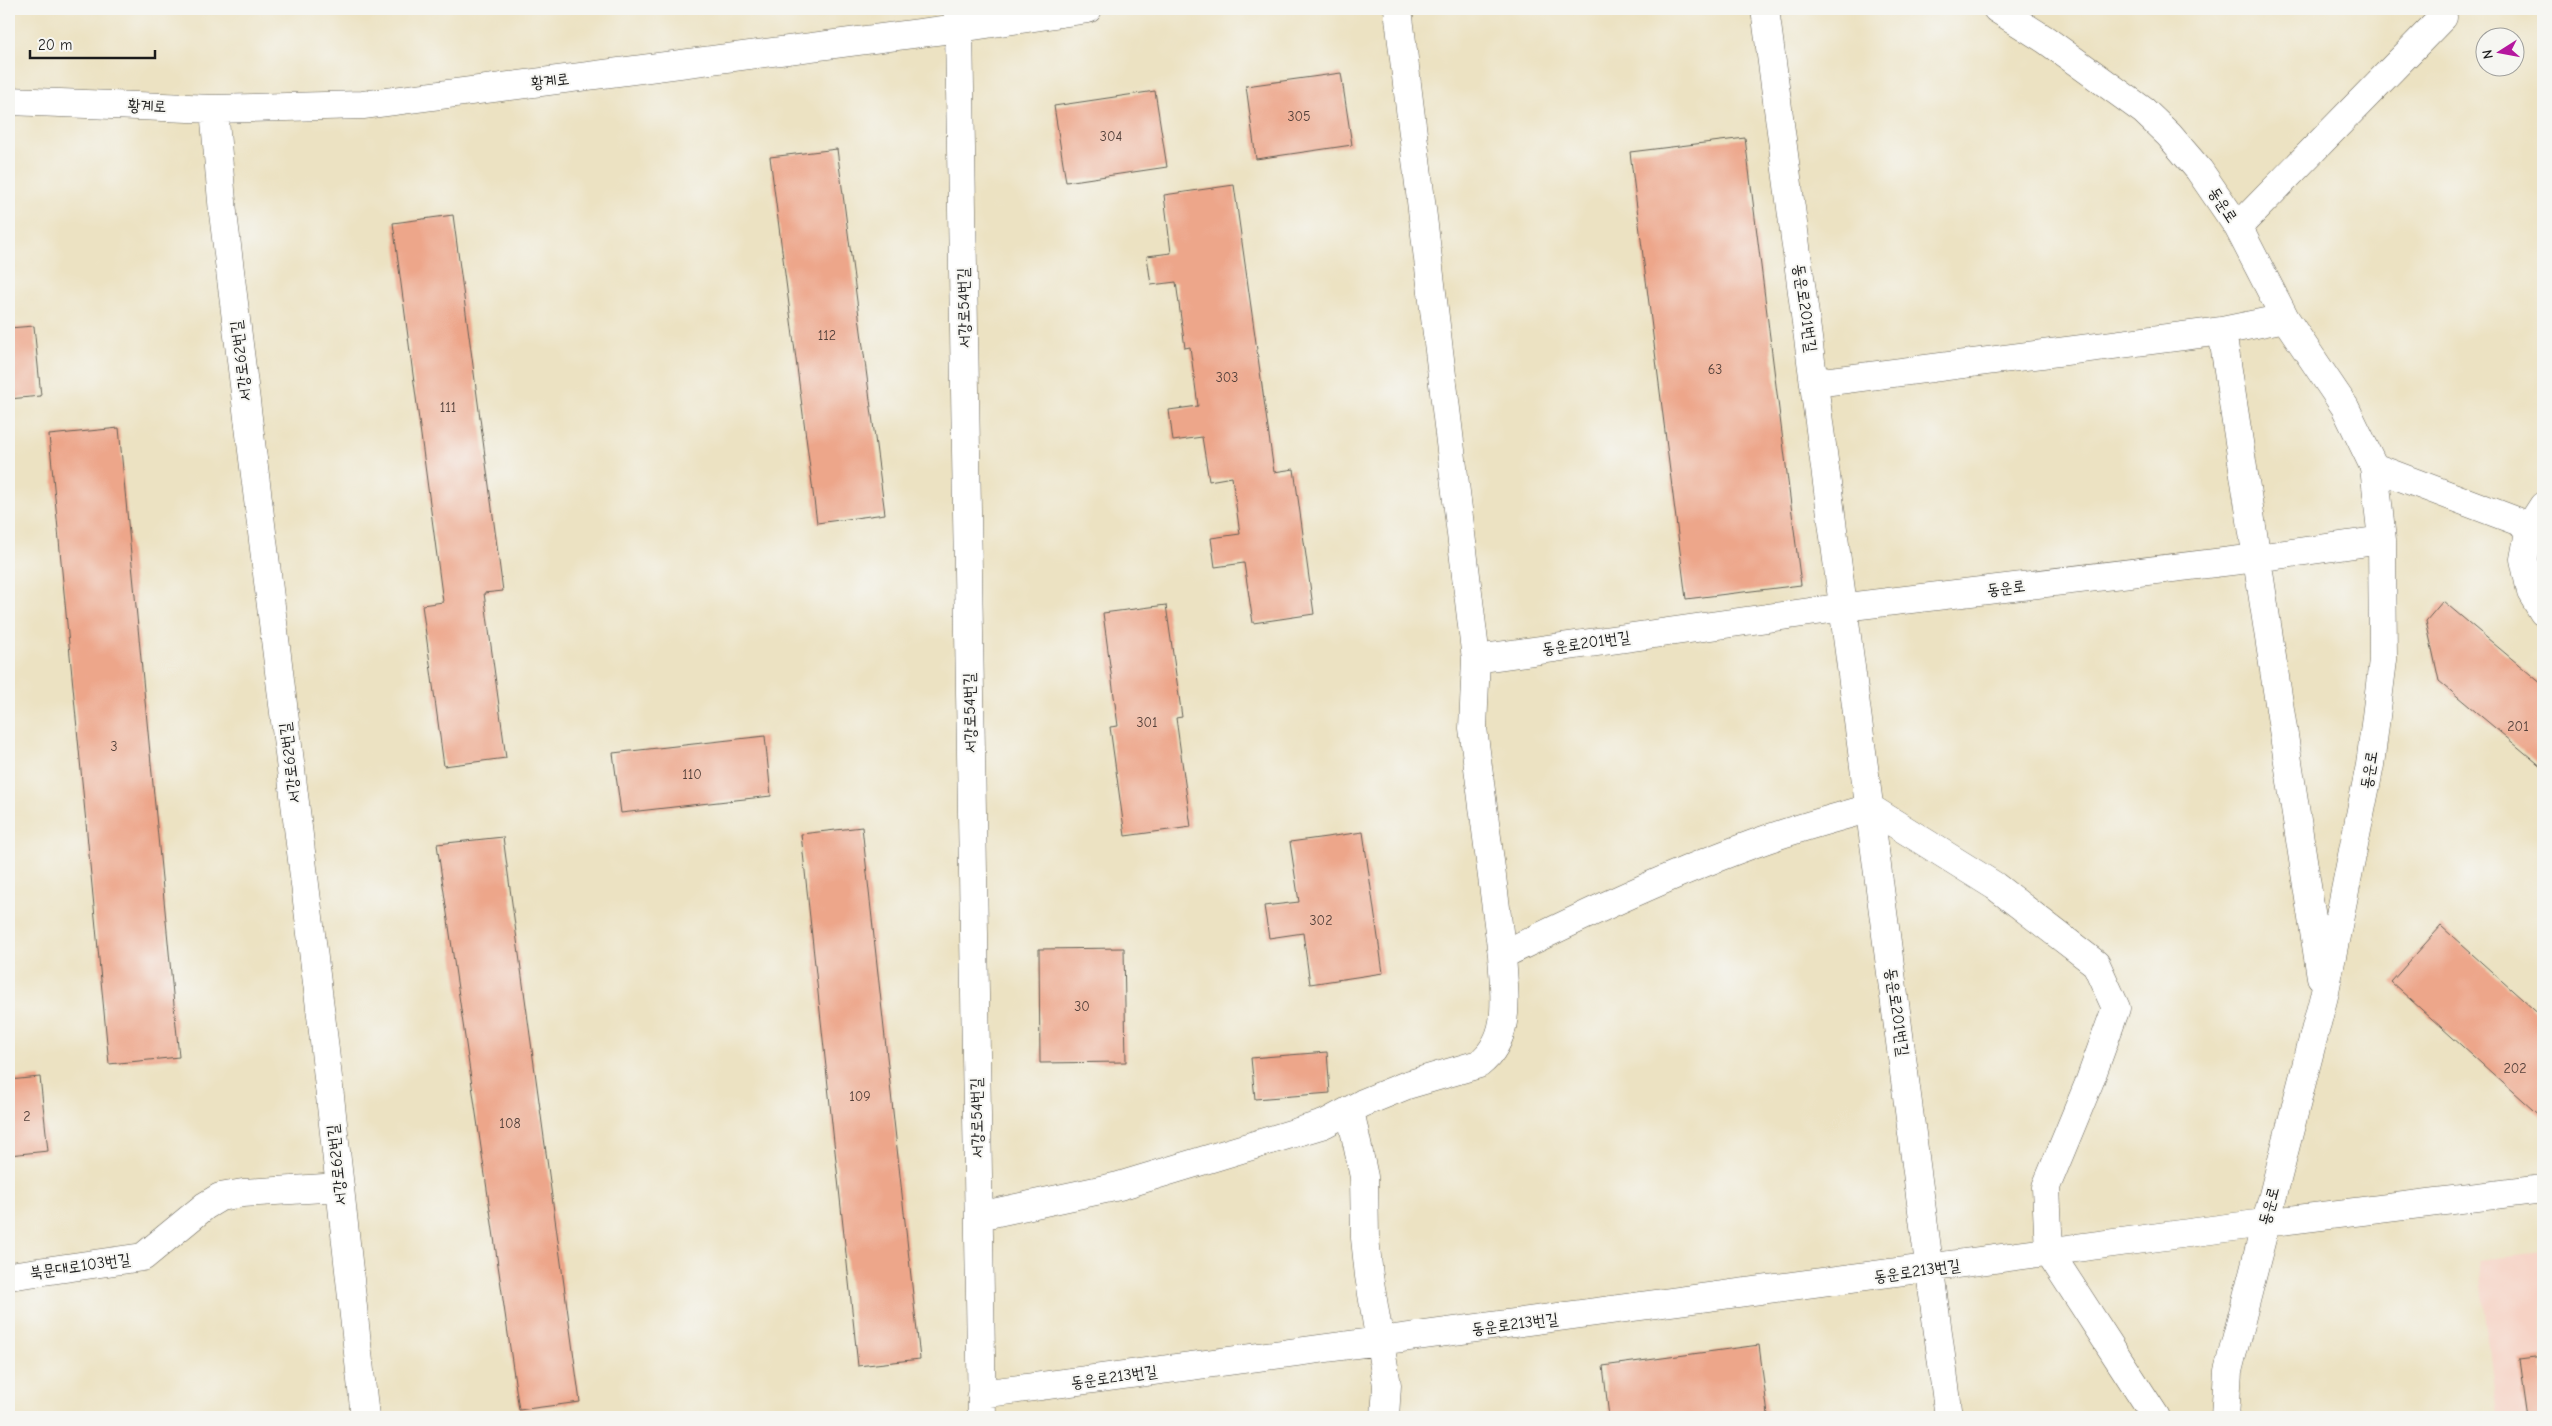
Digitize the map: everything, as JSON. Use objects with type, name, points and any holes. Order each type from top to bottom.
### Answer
[{"type":"street","name":"황계로","points":[[9,100],[214,109],[363,105],[958,18],[1088,9]]},
{"type":"street","points":[[979,1216],[1119,1186],[1324,1124],[1350,1110],[1407,1086],[1479,1064],[1489,1056],[1505,1023],[1502,956],[1473,728],[1476,659],[1398,9]]},
{"type":"street","name":"동운로201번길","points":[[1765,9],[1845,607],[1949,1417]]},
{"type":"street","name":"동운로","points":[[1997,9],[2046,40],[2144,111],[2169,135],[2200,170],[2238,227],[2285,318],[2345,407],[2374,467],[2382,540],[2383,660],[2370,765],[2324,996],[2264,1223],[2228,1371],[2225,1417]]},
{"type":"street","points":[[2238,227],[2444,17]]},
{"type":"street","name":"서강로54번길","points":[[958,18],[981,1406]]},
{"type":"street","name":"서강로62번길","points":[[214,109],[223,212],[322,1022],[365,1417]]},
{"type":"street","points":[[1814,383],[2222,331],[2285,318]]},
{"type":"street","points":[[2222,331],[2257,558]]},
{"type":"street","points":[[2374,467],[2537,516],[2524,560],[2530,592],[2543,612]]},
{"type":"street","name":"동운로","points":[[1845,607],[2257,558],[2382,540]]},
{"type":"street","name":"동운로","points":[[2257,558],[2324,996]]},
{"type":"street","name":"동운로201번길","points":[[1476,659],[1845,607]]},
{"type":"street","points":[[1502,956],[1602,906],[1701,865],[1768,839],[1870,808],[1995,886],[2096,964],[2116,1008],[2089,1083],[2046,1186],[2049,1252],[2156,1417]]},
{"type":"street","points":[[1350,1110],[1364,1177],[1367,1257],[1387,1385],[1386,1417]]},
{"type":"street","name":"북문대로103번길","points":[[9,1276],[143,1257],[205,1206],[220,1197],[242,1193],[340,1187]]},
{"type":"street","name":"동운로213번길","points":[[981,1406],[1380,1342],[2264,1223],[2543,1189]]},
{"type":"shaded area","points":[[2543,1252],[2543,1417],[2497,1417],[2479,1259]]},
{"type":"building","points":[[1341,73],[1352,145],[1256,159],[1246,86]]},
{"type":"building","points":[[1155,91],[1167,167],[1066,182],[1054,106]]},
{"type":"building","points":[[1745,138],[1801,585],[1686,599],[1630,152]]},
{"type":"building","points":[[837,149],[885,514],[817,523],[770,157]]},
{"type":"building","points":[[1234,185],[1274,472],[1294,469],[1314,614],[1253,623],[1244,563],[1215,567],[1211,538],[1240,534],[1232,477],[1209,481],[1202,437],[1173,441],[1169,410],[1198,406],[1190,347],[1185,348],[1176,282],[1151,285],[1147,256],[1171,253],[1164,195]]},
{"type":"building","points":[[453,215],[503,591],[484,593],[506,758],[444,766],[422,605],[443,602],[393,223]]},
{"type":"building","points":[[34,326],[41,396],[9,399],[9,328]]},
{"type":"building","points":[[119,428],[179,1057],[109,1064],[49,435]]},
{"type":"building","points":[[2443,601],[2543,685],[2543,768],[2439,681],[2426,621]]},
{"type":"building","points":[[1166,605],[1182,717],[1176,718],[1191,827],[1125,836],[1110,727],[1118,726],[1103,613]]},
{"type":"building","points":[[765,736],[771,796],[621,813],[613,753]]},
{"type":"building","points":[[862,827],[920,1359],[858,1366],[801,834]]},
{"type":"building","points":[[1363,832],[1383,973],[1310,984],[1303,933],[1269,938],[1264,906],[1299,902],[1290,842]]},
{"type":"building","points":[[503,837],[580,1402],[519,1410],[437,844]]},
{"type":"building","points":[[2441,926],[2543,1018],[2543,1119],[2391,982]]},
{"type":"building","points":[[1124,948],[1126,1062],[1040,1063],[1039,949]]},
{"type":"building","points":[[1327,1052],[1330,1093],[1255,1099],[1251,1058]]},
{"type":"building","points":[[40,1077],[48,1151],[9,1155],[9,1080]]},
{"type":"building","points":[[1759,1345],[1768,1415],[1749,1417],[1609,1417],[1603,1366]]},
{"type":"building","points":[[2543,1357],[2543,1417],[2527,1417],[2519,1360]]}]
